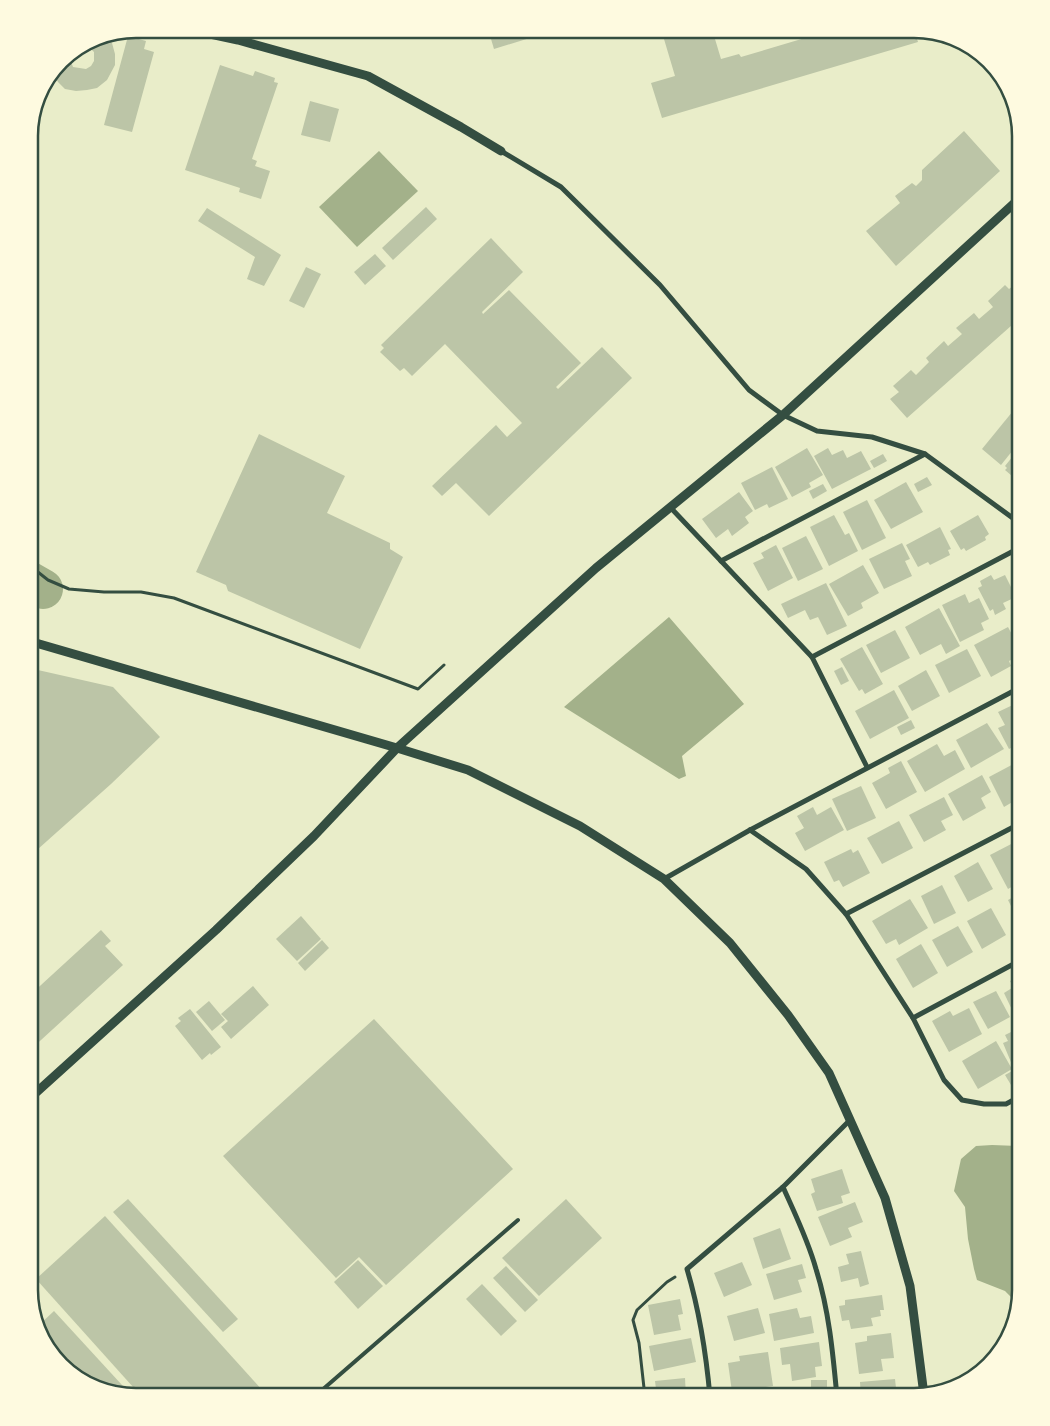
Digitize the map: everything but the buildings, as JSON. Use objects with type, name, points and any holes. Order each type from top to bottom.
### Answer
[{"type":"street","points":[[229,38],[368,76],[461,127],[561,187],[660,285],[749,390],[783,415],[817,431],[872,437],[925,454],[1012,517]]},
{"type":"street","points":[[38,1090],[173,969],[307,843],[397,748],[596,568],[783,415],[1012,205]]},
{"type":"street","points":[[721,561],[925,454]]},
{"type":"street","points":[[670,507],[812,657],[867,767]]},
{"type":"street","points":[[812,657],[1012,552]]},
{"type":"street","points":[[38,644],[468,770],[580,826],[664,878],[730,943],[788,1014],[829,1073],[885,1198],[910,1286],[923,1388]]},
{"type":"street","points":[[664,878],[867,767],[1012,693]]},
{"type":"street","points":[[846,914],[1012,828]]},
{"type":"street","points":[[750,830],[806,869],[846,914],[912,1018],[944,1080],[962,1100],[984,1104],[1006,1104],[1012,1101]]},
{"type":"street","points":[[912,1018],[1012,965]]},
{"type":"street","points":[[709,1388],[704,1342],[696,1299],[687,1269],[783,1187],[850,1119]]},
{"type":"street","points":[[783,1187],[802,1229],[816,1269],[832,1341],[836,1388]]},
{"type":"lane","points":[[324,1388],[518,1220]]},
{"type":"path","points":[[38,572],[48,580],[69,589],[104,592],[141,592],[174,598],[418,689],[444,665]]},
{"type":"path","points":[[644,1388],[639,1343],[633,1320],[637,1310],[668,1282],[687,1269]]},
{"type":"shaded area","points":[[379,151],[418,191],[357,247],[319,207]]},
{"type":"shaded area","points":[[669,617],[744,704],[682,756],[686,776],[679,779],[564,707]]},
{"type":"shaded area","points":[[976,1146],[1012,1146],[1012,1298],[1005,1291],[977,1280],[968,1239],[965,1207],[954,1191],[961,1159]]},
{"type":"waterway","points":[[38,586],[43,589]]}]
